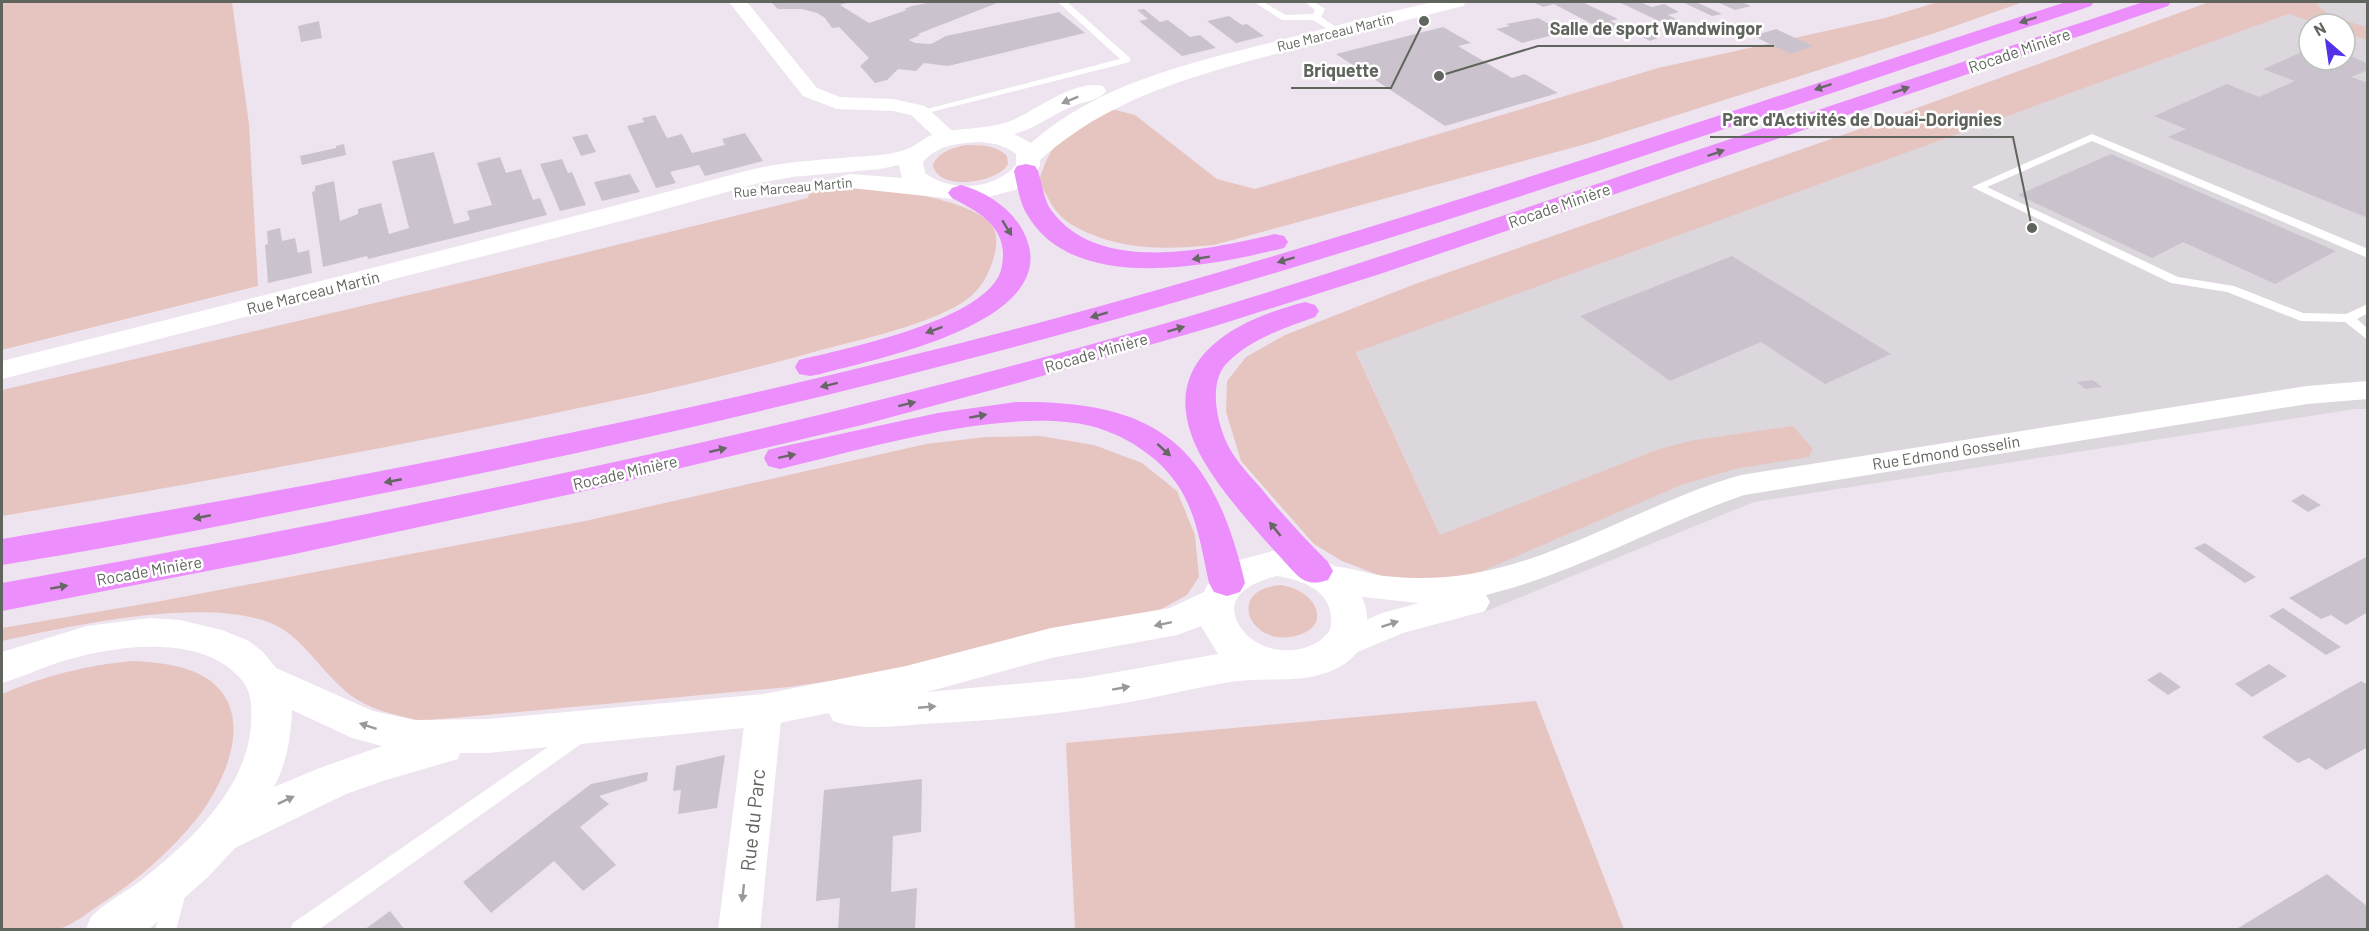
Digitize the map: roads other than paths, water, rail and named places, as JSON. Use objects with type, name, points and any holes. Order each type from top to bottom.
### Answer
[{"type":"highway","name":"Rocade Minière","points":[[2,552],[139,529],[451,470],[788,395],[1052,328],[1333,246],[2084,2]]},
{"type":"highway","name":"Rocade Minière","points":[[2,597],[310,540],[612,475],[938,396],[1265,302],[2162,2]]},
{"type":"highway","points":[[1028,164],[1029,191],[1037,212],[1048,227],[1068,241],[1113,256],[1150,261],[1172,261],[1268,244],[1622,153]]},
{"type":"highway","points":[[1322,574],[1275,528],[1223,465],[1211,444],[1202,407],[1202,384],[1208,367],[1235,342],[1285,318],[1539,230],[1660,171]]},
{"type":"highway","points":[[451,470],[599,422],[880,347],[942,327],[976,313],[998,296],[1012,278],[1016,256],[1015,244],[1007,226],[993,211],[961,193]]},
{"type":"highway","points":[[167,567],[442,530],[944,422],[987,414],[1032,410],[1071,413],[1106,420],[1132,429],[1158,445],[1188,476],[1198,492],[1218,545],[1222,593]]},
{"type":"street","points":[[738,2],[810,92],[837,103],[903,106],[923,113],[949,138]]},
{"type":"street","name":"Rue Marceau Martin","points":[[2,370],[624,213],[774,172],[869,164],[918,153],[928,146],[949,138],[984,135],[1018,126],[1083,94],[1456,2]]},
{"type":"street","name":"Rue Marceau Martin","points":[[624,213],[723,193],[806,183],[870,181],[961,193],[996,189],[1017,179],[1059,131],[1106,104],[1154,84],[1248,54]]},
{"type":"street","name":"Rue Marceau Martin","points":[[984,135],[1015,142],[1025,149],[1028,164]]},
{"type":"street","points":[[918,153],[912,162],[911,171],[916,180],[927,187]]},
{"type":"street","name":"Rue Edmond Gosselin","points":[[1336,648],[1394,622],[1486,598],[1539,568],[1709,495],[1741,485],[2307,395],[2367,390]]},
{"type":"street","points":[[2,656],[138,634],[159,633],[199,637],[216,642],[244,657],[263,678],[366,726],[415,737],[488,736],[764,710],[896,684],[1061,640],[1167,623],[1195,614],[1222,593],[1240,573],[1268,564],[1297,565],[1322,574],[1341,590],[1350,611],[1350,627],[1336,648],[1321,658],[1302,664],[1270,663],[1228,666],[1091,693],[1006,701],[872,710],[764,710]]},
{"type":"street","name":"Rue Edmond Gosselin","points":[[1322,574],[1377,588],[1423,591],[1472,586],[1539,568]]},
{"type":"street","points":[[1222,593],[1216,620],[1224,636],[1239,650],[1270,663]]},
{"type":"street","points":[[2,668],[66,646]]},
{"type":"street","points":[[109,930],[186,869],[216,838],[247,797],[265,757],[273,722],[272,706],[263,678]]},
{"type":"street","name":"Rue du Parc","points":[[739,930],[764,710]]},
{"type":"street","points":[[216,838],[275,805],[338,778],[394,759],[488,736]]},
{"type":"lane","points":[[923,113],[1127,60],[1062,2]]},
{"type":"lane","points":[[1258,2],[1285,18],[1315,17],[1338,32]]},
{"type":"lane","points":[[1309,2],[1320,9],[1320,13],[1315,17]]},
{"type":"lane","points":[[2367,254],[2092,137],[1978,187],[2175,280],[2230,289],[2301,317],[2348,318],[2367,308]]},
{"type":"lane","points":[[2348,318],[2367,336]]},
{"type":"lane","points":[[300,930],[590,727]]},
{"type":"lane","points":[[165,930],[174,896],[186,869]]},
{"type":"place","name":"Briquette","points":[[1424,21]]},
{"type":"place","name":"Salle de sport Wandwingor","points":[[1439,76]]},
{"type":"place","name":"Parc d'Activités de Douai-Dorignies","points":[[2032,228]]}]
